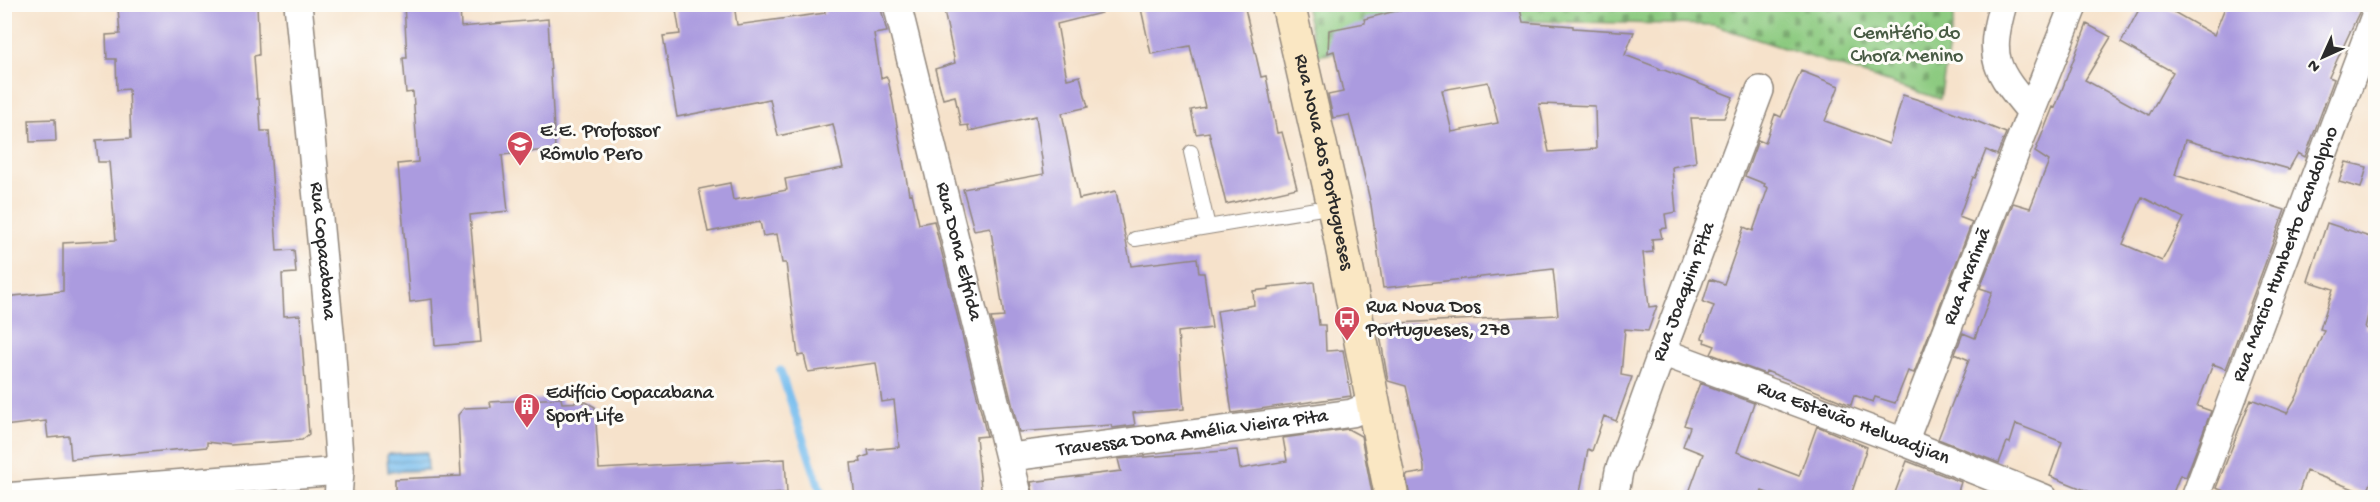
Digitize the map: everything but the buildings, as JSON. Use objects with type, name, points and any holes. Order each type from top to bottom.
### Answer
[{"type":"street","name":"Rua Copacabana","points":[[298,4],[331,342],[340,471],[338,498]]},
{"type":"street","name":"Rua Dona Elfrida","points":[[897,4],[1011,457],[1019,498]]},
{"type":"street","name":"Rua Nova dos Portugueses","points":[[1288,4],[1334,206],[1392,498]]},
{"type":"street","points":[[2003,4],[1995,31],[1995,54],[2002,78],[2031,112]]},
{"type":"street","name":"Rua Ararimã","points":[[1904,442],[2074,4]]},
{"type":"street","name":"Rua Marcio Humberto Gandolpho","points":[[2195,498],[2376,14]]},
{"type":"street","name":"Rua Joaquim Pita","points":[[1614,498],[1619,471],[1760,90]]},
{"type":"street","name":"Rua Estêvão Helwadjian","points":[[1662,352],[1904,442],[2044,498]]},
{"type":"street","name":"Travessa Dona Amélia Vieira Pita","points":[[1011,457],[1317,418],[1352,412],[1374,404]]},
{"type":"street","points":[[4,497],[340,471]]},
{"type":"lane","points":[[1191,152],[1208,227]]},
{"type":"lane","points":[[1135,239],[1334,206]]},
{"type":"green space","name":"Cemitério do Chora Menino","points":[[1305,5],[1956,5],[1940,99],[1713,25],[1531,21],[1317,56]]},
{"type":"water","points":[[427,452],[428,470],[388,472],[387,454]]},
{"type":"waterway","points":[[780,370],[823,498]]},
{"type":"place","name":"E.E. Profossor Rômulo Pero","points":[[520,167]]},
{"type":"place","name":"Rua Nova Dos Portugueses, 278","points":[[1347,342]]},
{"type":"place","name":"Edifício Copacabana Sport Life","points":[[527,429]]}]
